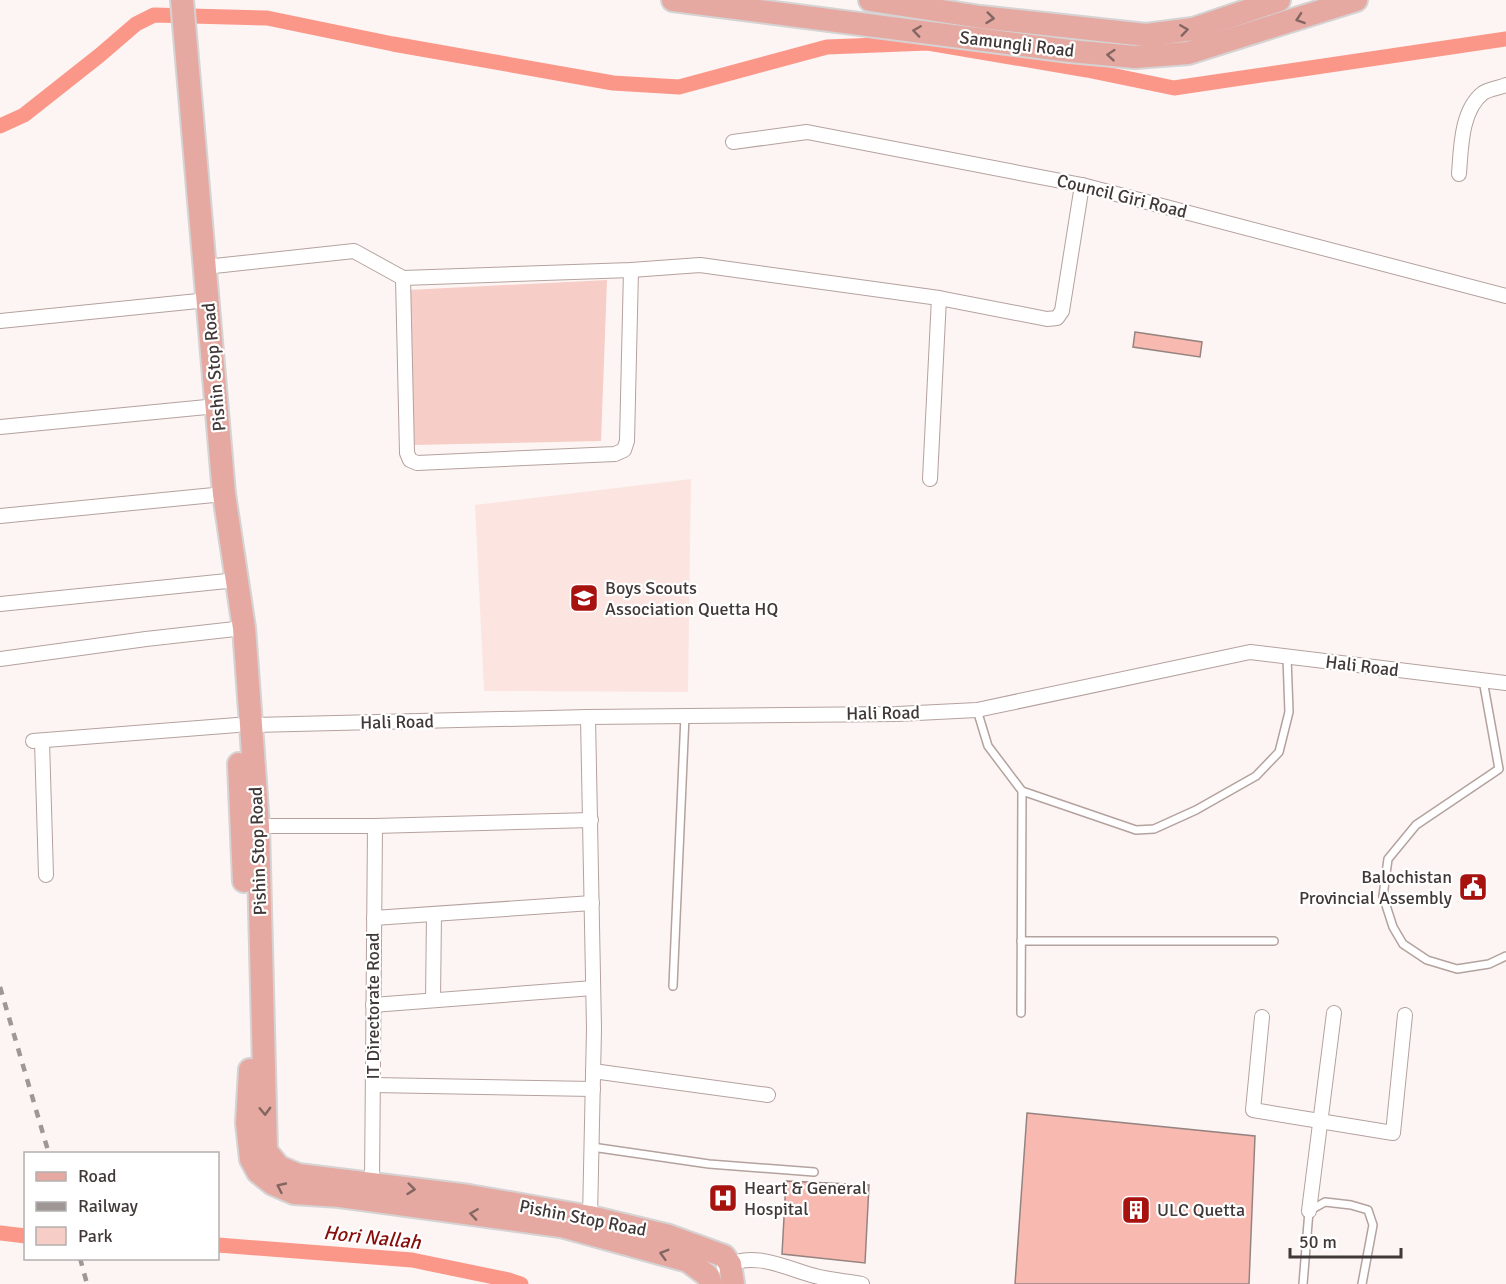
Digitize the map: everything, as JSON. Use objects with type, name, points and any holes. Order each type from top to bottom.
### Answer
[{"type":"main road","name":"Samungli Road","points":[[673,0],[1070,51],[1135,57],[1188,54],[1356,0]]},
{"type":"main road","name":"Samungli Road","points":[[870,0],[980,17],[1146,35],[1193,29],[1278,0]]},
{"type":"main road","points":[[179,4],[181,50]]},
{"type":"main road","name":"Pishin Stop Road","points":[[181,50],[205,267],[202,301]]},
{"type":"main road","name":"Pishin Stop Road","points":[[181,50],[219,494],[238,629],[266,1151],[279,1167],[298,1175],[469,1196],[591,1217],[669,1236],[724,1256],[732,1274]]},
{"type":"main road","name":"Pishin Stop Road","points":[[250,826],[248,1143],[251,1159],[258,1172],[273,1184],[294,1193],[340,1196],[561,1226],[688,1261],[710,1280]]},
{"type":"street","points":[[1459,174],[1461,149],[1470,108],[1484,92],[1506,85]]},
{"type":"street","name":"Council Giri Road","points":[[733,142],[807,132],[1082,185],[1506,296]]},
{"type":"street","points":[[205,267],[354,251],[403,278],[631,270],[700,265],[939,297],[1047,319],[1057,318],[1062,311],[1082,185]]},
{"type":"street","points":[[403,278],[407,453],[410,460],[417,463],[615,454],[624,450],[627,441],[631,270]]},
{"type":"street","points":[[930,479],[939,297]]},
{"type":"street","points":[[0,321],[202,301]]},
{"type":"street","points":[[0,427],[212,407]]},
{"type":"street","points":[[0,516],[219,494]]},
{"type":"street","points":[[0,604],[232,580]]},
{"type":"street","points":[[0,658],[238,629]]},
{"type":"street","name":"Hali Road","points":[[46,875],[37,741],[244,725],[588,717],[897,714],[977,710],[1250,652],[1506,683]]},
{"type":"street","points":[[588,717],[593,988],[591,1217]]},
{"type":"street","points":[[250,826],[375,826],[591,820]]},
{"type":"street","name":"IT Directorate Road","points":[[372,1185],[375,826]]},
{"type":"street","points":[[374,918],[592,903]]},
{"type":"street","points":[[433,1000],[434,914]]},
{"type":"street","points":[[373,1005],[593,988]]},
{"type":"street","points":[[1309,1211],[1334,1013]]},
{"type":"street","points":[[1262,1017],[1253,1110],[1394,1133],[1405,1015]]},
{"type":"street","points":[[593,1071],[768,1095]]},
{"type":"street","points":[[373,1085],[593,1089]]},
{"type":"street","points":[[710,1280],[732,1274],[749,1260],[776,1263],[815,1276],[861,1284]]},
{"type":"lane","points":[[977,710],[988,746],[1022,791],[1136,830],[1154,829],[1196,810],[1256,776],[1279,752],[1289,712],[1287,657]]},
{"type":"lane","points":[[1483,680],[1499,769],[1416,825],[1388,859],[1383,896],[1393,927],[1403,944],[1427,960],[1456,969],[1489,964],[1506,956]]},
{"type":"lane","points":[[673,986],[685,716]]},
{"type":"lane","points":[[1021,1013],[1022,791]]},
{"type":"lane","points":[[1021,941],[1274,940]]},
{"type":"lane","points":[[592,1147],[709,1164],[814,1172]]},
{"type":"lane","points":[[1303,1284],[1309,1211],[1325,1202],[1351,1204],[1368,1210],[1373,1225],[1362,1284]]},
{"type":"shaded area","name":"Boys Scouts Association Quetta HQ","points":[[691,479],[688,692],[484,691],[475,505]]},
{"type":"green space","points":[[607,280],[601,441],[411,445],[408,290]]},
{"type":"building","points":[[1135,332],[1202,342],[1200,357],[1133,347]]},
{"type":"building","name":"ULC Quetta","points":[[1027,1113],[1255,1136],[1249,1284],[1015,1284]]},
{"type":"building","points":[[786,1181],[869,1185],[865,1263],[782,1254]]},
{"type":"waterway","points":[[0,126],[24,115],[136,24],[154,15],[267,18],[393,44],[613,83],[679,87],[827,47],[928,43],[1087,70],[1174,88],[1506,39]]},
{"type":"waterway","name":"Hori Nallah","points":[[0,1233],[24,1236]]},
{"type":"waterway","name":"Hori Nallah","points":[[219,1245],[412,1260],[521,1284]]},
{"type":"railway","points":[[0,987],[48,1152]]},
{"type":"railway","points":[[81,1260],[87,1284]]},
{"type":"place","name":"Boys Scouts Association Quetta HQ","points":[[584,598]]},
{"type":"place","name":"Balochistan Provincial Assembly","points":[[1473,887]]},
{"type":"place","name":"Heart & General Hospital","points":[[723,1198]]},
{"type":"place","name":"ULC Quetta","points":[[1136,1210]]}]
